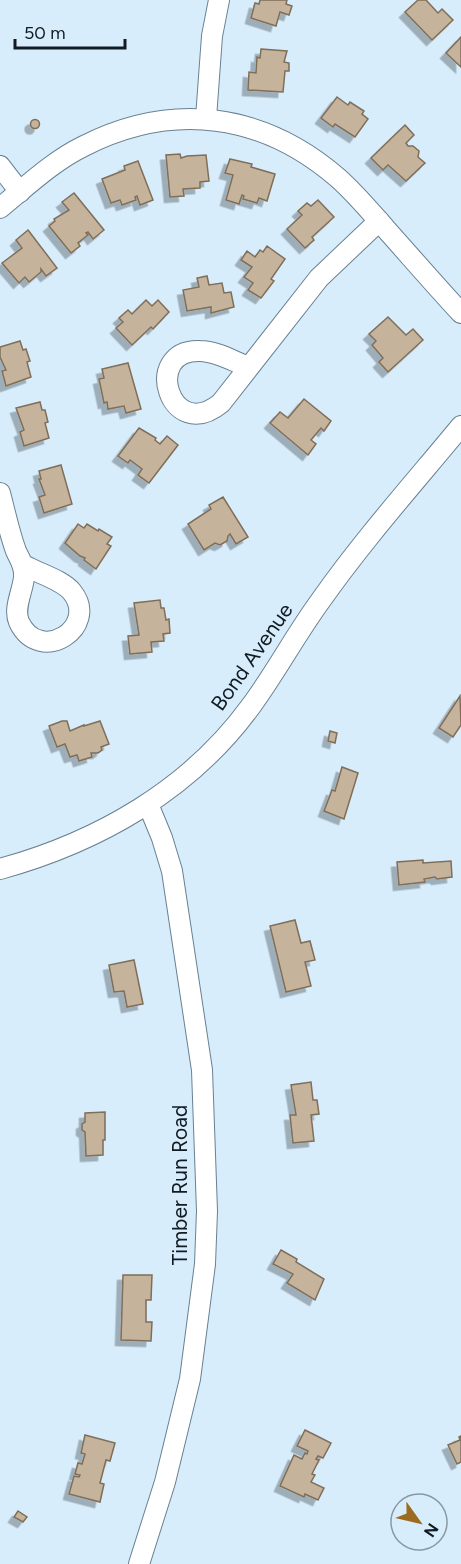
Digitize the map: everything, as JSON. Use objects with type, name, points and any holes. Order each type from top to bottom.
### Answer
[{"type":"street","points":[[206,118],[212,36],[219,0]]},
{"type":"street","points":[[0,208],[61,160],[83,146],[114,132],[142,123],[206,118],[261,132],[303,151],[338,179],[379,221],[461,313]]},
{"type":"street","points":[[0,166],[20,192]]},
{"type":"street","points":[[248,367],[319,278],[379,221]]},
{"type":"street","name":"Bond Avenue","points":[[0,869],[84,840],[148,804],[205,758],[249,709],[321,599],[461,426]]},
{"type":"street","points":[[0,493],[16,552],[24,565]]},
{"type":"street","name":"Timber Run Road","points":[[139,1564],[165,1482],[190,1379],[205,1264],[207,1211],[202,1070],[172,872],[162,838],[148,804]]},
{"type":"building","points":[[260,0],[287,0],[286,4],[292,6],[289,15],[280,12],[276,26],[251,18],[255,3],[259,4]]},
{"type":"building","points":[[418,0],[426,0],[438,13],[442,9],[453,20],[432,40],[405,12]]},
{"type":"building","points":[[461,37],[461,67],[446,53]]},
{"type":"building","points":[[261,49],[287,51],[284,62],[289,63],[289,71],[285,71],[283,92],[248,90],[249,72],[256,73],[257,57],[260,58]]},
{"type":"building","points":[[337,97],[348,105],[350,102],[364,111],[362,114],[368,119],[355,137],[335,124],[333,127],[321,118]]},
{"type":"building","points":[[35,119],[40,124],[35,129],[30,124]]},
{"type":"building","points":[[405,125],[414,135],[406,143],[419,151],[418,157],[425,163],[406,181],[388,165],[383,170],[371,158]]},
{"type":"building","points":[[180,154],[181,158],[206,155],[209,181],[200,182],[200,188],[183,189],[184,196],[170,197],[166,155]]},
{"type":"building","points":[[230,159],[252,164],[251,167],[275,174],[267,201],[259,198],[257,203],[243,199],[242,195],[239,204],[226,200],[233,175],[225,173]]},
{"type":"building","points":[[138,161],[153,200],[140,205],[137,196],[136,200],[122,205],[120,200],[111,203],[102,179],[125,170],[124,166]]},
{"type":"building","points":[[74,193],[104,230],[93,239],[88,232],[86,233],[88,235],[78,243],[80,246],[71,253],[49,226],[55,221],[54,219],[69,210],[62,202]]},
{"type":"building","points":[[318,200],[334,217],[312,237],[314,240],[305,248],[287,229],[302,215],[298,211],[307,203],[311,206]]},
{"type":"building","points":[[28,230],[57,268],[46,276],[41,269],[41,272],[29,282],[25,277],[19,283],[2,263],[22,248],[16,240]]},
{"type":"building","points":[[267,246],[285,259],[271,279],[274,281],[261,298],[248,290],[253,283],[244,277],[252,267],[241,260],[247,251],[255,257]]},
{"type":"building","points":[[207,276],[209,285],[222,283],[224,293],[231,292],[234,307],[211,313],[211,307],[187,311],[183,290],[199,287],[197,278]]},
{"type":"building","points":[[146,300],[152,306],[158,300],[169,312],[153,329],[151,327],[132,345],[116,328],[123,322],[119,318],[128,310],[132,314]]},
{"type":"building","points":[[388,317],[406,335],[413,329],[423,340],[388,372],[379,362],[383,358],[372,345],[376,341],[369,334]]},
{"type":"building","points":[[20,341],[30,361],[27,362],[31,377],[6,386],[2,371],[6,370],[0,357],[0,347]]},
{"type":"building","points":[[128,363],[141,409],[126,413],[124,406],[108,409],[107,402],[104,403],[99,379],[104,378],[102,369]]},
{"type":"building","points":[[304,399],[331,421],[324,431],[321,428],[311,440],[316,444],[308,455],[270,423],[280,412],[288,418]]},
{"type":"building","points":[[40,402],[48,422],[45,423],[49,438],[24,446],[20,432],[24,430],[16,408]]},
{"type":"building","points":[[139,428],[156,438],[155,440],[160,444],[167,436],[178,445],[149,483],[138,475],[142,469],[130,460],[128,463],[118,456]]},
{"type":"building","points":[[61,465],[72,504],[44,513],[39,497],[45,495],[39,479],[41,479],[39,471]]},
{"type":"building","points":[[223,497],[248,537],[236,544],[230,534],[227,541],[220,545],[215,543],[204,550],[188,524],[211,509],[209,505]]},
{"type":"building","points":[[78,524],[84,528],[87,524],[112,537],[107,544],[111,546],[96,569],[65,543]]},
{"type":"building","points":[[160,600],[166,620],[169,619],[170,633],[163,634],[164,641],[151,642],[152,652],[130,654],[128,636],[139,635],[134,603]]},
{"type":"building","points":[[460,696],[461,725],[453,737],[439,728]]},
{"type":"building","points":[[67,721],[70,731],[100,721],[109,744],[101,747],[102,750],[98,753],[91,753],[92,757],[79,761],[77,755],[70,757],[65,744],[57,747],[49,726]]},
{"type":"building","points":[[330,731],[337,733],[335,743],[328,741]]},
{"type":"building","points":[[342,767],[358,773],[344,819],[324,811],[332,790],[335,791]]},
{"type":"building","points":[[423,860],[423,863],[451,861],[452,877],[437,879],[435,877],[424,879],[425,882],[399,885],[397,862]]},
{"type":"building","points":[[295,920],[301,943],[310,941],[315,960],[305,962],[311,986],[286,992],[270,926]]},
{"type":"building","points":[[134,960],[143,1004],[127,1007],[124,991],[114,992],[109,965]]},
{"type":"building","points":[[311,1082],[313,1100],[317,1100],[319,1114],[311,1115],[314,1141],[293,1143],[290,1115],[296,1115],[291,1085]]},
{"type":"building","points":[[105,1112],[103,1155],[86,1156],[85,1132],[82,1130],[85,1113]]},
{"type":"building","points":[[281,1250],[324,1279],[315,1300],[287,1283],[293,1274],[273,1264]]},
{"type":"building","points":[[123,1275],[152,1275],[151,1300],[146,1300],[146,1322],[152,1322],[151,1341],[121,1340]]},
{"type":"building","points":[[305,1430],[331,1443],[323,1458],[318,1456],[316,1459],[319,1460],[312,1474],[315,1475],[311,1482],[324,1488],[318,1500],[305,1494],[304,1497],[280,1486],[294,1455],[302,1459],[305,1453],[307,1454],[308,1451],[297,1446]]},
{"type":"building","points":[[85,1435],[115,1443],[110,1461],[106,1460],[100,1483],[104,1484],[100,1502],[69,1494],[74,1476],[79,1477],[80,1475],[75,1474],[78,1463],[82,1464],[85,1454],[81,1453]]},
{"type":"building","points":[[461,1436],[461,1462],[457,1464],[448,1445],[460,1440]]},
{"type":"building","points":[[18,1511],[27,1517],[23,1522],[14,1517]]}]
